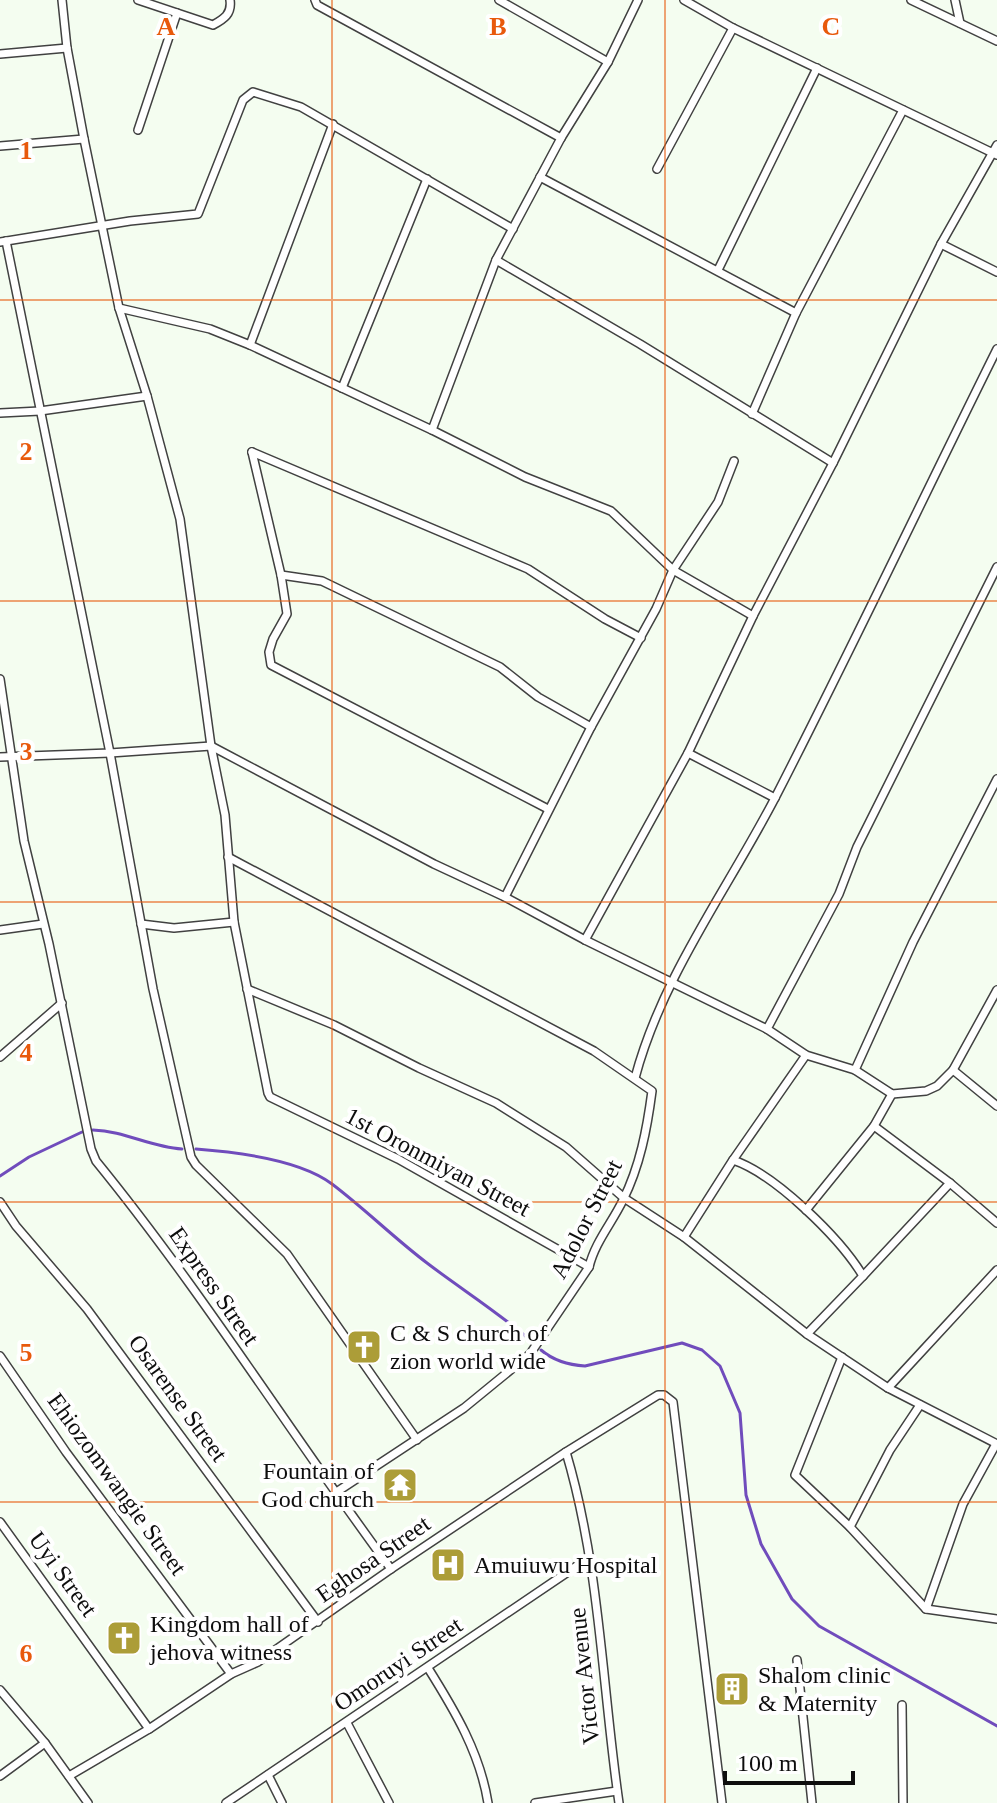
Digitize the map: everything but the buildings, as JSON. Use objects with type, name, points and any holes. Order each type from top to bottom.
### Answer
[{"type":"street","points":[[62,0],[67,48],[119,308],[147,396],[180,519],[211,746],[225,815],[234,922],[247,989],[334,1025],[496,1103],[566,1147],[624,1198],[684,1237],[807,1334],[888,1388],[997,1444],[963,1504],[926,1609]]},
{"type":"street","points":[[142,1],[213,25],[226,18],[231,7],[230,0]]},
{"type":"street","points":[[315,0],[317,5],[561,138]]},
{"type":"street","points":[[499,0],[608,62]]},
{"type":"street","points":[[432,430],[496,260],[561,138],[608,62],[638,0]]},
{"type":"street","points":[[585,940],[688,753],[753,616],[941,244],[996,151],[733,28],[684,0]]},
{"type":"street","points":[[700,9],[706,0]]},
{"type":"street","points":[[911,0],[997,41]]},
{"type":"street","points":[[955,0],[960,23]]},
{"type":"street","points":[[138,130],[177,13]]},
{"type":"street","points":[[657,169],[733,28]]},
{"type":"street","points":[[0,54],[67,48]]},
{"type":"street","points":[[718,270],[817,68]]},
{"type":"street","points":[[417,1440],[287,1254],[191,1157],[153,989],[110,753],[3,241],[198,214],[243,100],[253,92],[301,107],[513,229]]},
{"type":"street","points":[[752,414],[796,313],[903,110]]},
{"type":"street","points":[[250,345],[333,124]]},
{"type":"street","points":[[0,146],[84,139]]},
{"type":"street","points":[[540,177],[796,313]]},
{"type":"street","points":[[342,388],[427,179]]},
{"type":"street","points":[[941,244],[997,272]]},
{"type":"street","points":[[496,260],[833,463]]},
{"type":"street","points":[[119,308],[210,329],[250,345],[525,477],[611,511],[673,570],[753,616]]},
{"type":"street","points":[[228,857],[594,1051],[635,1078],[645,1043],[672,983],[775,798],[997,349]]},
{"type":"street","points":[[0,413],[40,411],[147,396]]},
{"type":"street","points":[[548,809],[271,665],[269,652],[273,639],[287,614],[252,452],[528,569],[605,619],[641,638]]},
{"type":"street","points":[[505,897],[591,727],[641,638],[673,570],[713,512],[734,461]]},
{"type":"street","points":[[767,1029],[839,894],[857,847],[997,567]]},
{"type":"street","points":[[281,575],[322,581],[500,667],[538,697],[591,727]]},
{"type":"street","name":"Express Street","points":[[0,679],[24,841],[96,1161],[181,1273],[391,1569]]},
{"type":"street","points":[[0,757],[211,746],[434,864],[767,1029],[806,1055],[855,1070],[892,1094],[926,1091],[937,1086],[953,1070],[994,1003],[997,990]]},
{"type":"street","points":[[688,753],[775,798]]},
{"type":"street","points":[[855,1070],[913,942],[997,779]]},
{"type":"street","points":[[988,795],[997,799]]},
{"type":"street","points":[[141,924],[174,928],[234,922]]},
{"type":"street","points":[[0,930],[43,924]]},
{"type":"street","name":"1st Oronmiyan Street","points":[[247,989],[270,1097],[398,1159],[589,1267]]},
{"type":"street","points":[[0,1057],[62,1003]]},
{"type":"street","points":[[684,1237],[806,1055]]},
{"type":"street","points":[[953,1070],[997,1106]]},
{"type":"street","name":"Adolor Street","points":[[335,1493],[464,1408],[530,1354],[589,1267],[593,1252],[624,1198],[646,1139],[652,1091],[635,1078]]},
{"type":"street","points":[[806,1210],[874,1126],[892,1094]]},
{"type":"street","points":[[874,1126],[997,1223]]},
{"type":"street","points":[[733,1160],[749,1165],[806,1210],[850,1254],[863,1276]]},
{"type":"street","points":[[807,1334],[950,1183]]},
{"type":"street","name":"Osarense Street","points":[[0,1202],[16,1226],[87,1309],[318,1622]]},
{"type":"street","points":[[888,1388],[997,1270]]},
{"type":"street","name":"Ehiozomwangie Street","points":[[0,1356],[66,1452],[231,1674]]},
{"type":"street","points":[[842,1357],[795,1475],[850,1527],[926,1609],[997,1619]]},
{"type":"street","name":"Eghosa Street","points":[[69,1776],[149,1729],[231,1674],[258,1662],[566,1452],[658,1395],[664,1395],[673,1402],[722,1803]]},
{"type":"street","points":[[850,1527],[890,1450],[920,1405]]},
{"type":"street","name":"Victor Avenue","points":[[566,1452],[579,1496],[590,1557],[619,1803]]},
{"type":"street","name":"Uyi Street","points":[[0,1522],[149,1729]]},
{"type":"street","name":"Omoruyi Street","points":[[226,1803],[590,1557]]},
{"type":"street","points":[[797,1660],[812,1803]]},
{"type":"street","points":[[428,1668],[457,1713],[483,1773],[488,1803]]},
{"type":"street","points":[[0,1690],[45,1743],[88,1803]]},
{"type":"street","points":[[902,1705],[903,1803]]},
{"type":"street","points":[[347,1723],[389,1803]]},
{"type":"street","points":[[0,1776],[45,1743]]},
{"type":"street","points":[[268,1775],[282,1803]]},
{"type":"street","points":[[535,1803],[617,1791]]},
{"type":"waterway","points":[[93,1130],[182,1149]]},
{"type":"waterway","points":[[0,1176],[29,1157],[82,1132]]},
{"type":"waterway","points":[[196,1149],[267,1159],[319,1176],[427,1263],[530,1340]]},
{"type":"waterway","points":[[541,1350],[562,1362],[585,1366],[682,1343],[702,1350],[720,1366],[740,1413],[746,1495],[761,1544],[792,1599],[819,1626],[997,1726]]},
{"type":"place","name":"C & S church of zion world wide","points":[[364,1347]]},
{"type":"place","name":"Fountain of God church","points":[[400,1485]]},
{"type":"place","name":"Amuiuwu Hospital","points":[[448,1565]]},
{"type":"place","name":"Kingdom hall of jehova witness","points":[[124,1638]]},
{"type":"place","name":"Shalom clinic & Maternity","points":[[732,1689]]}]
